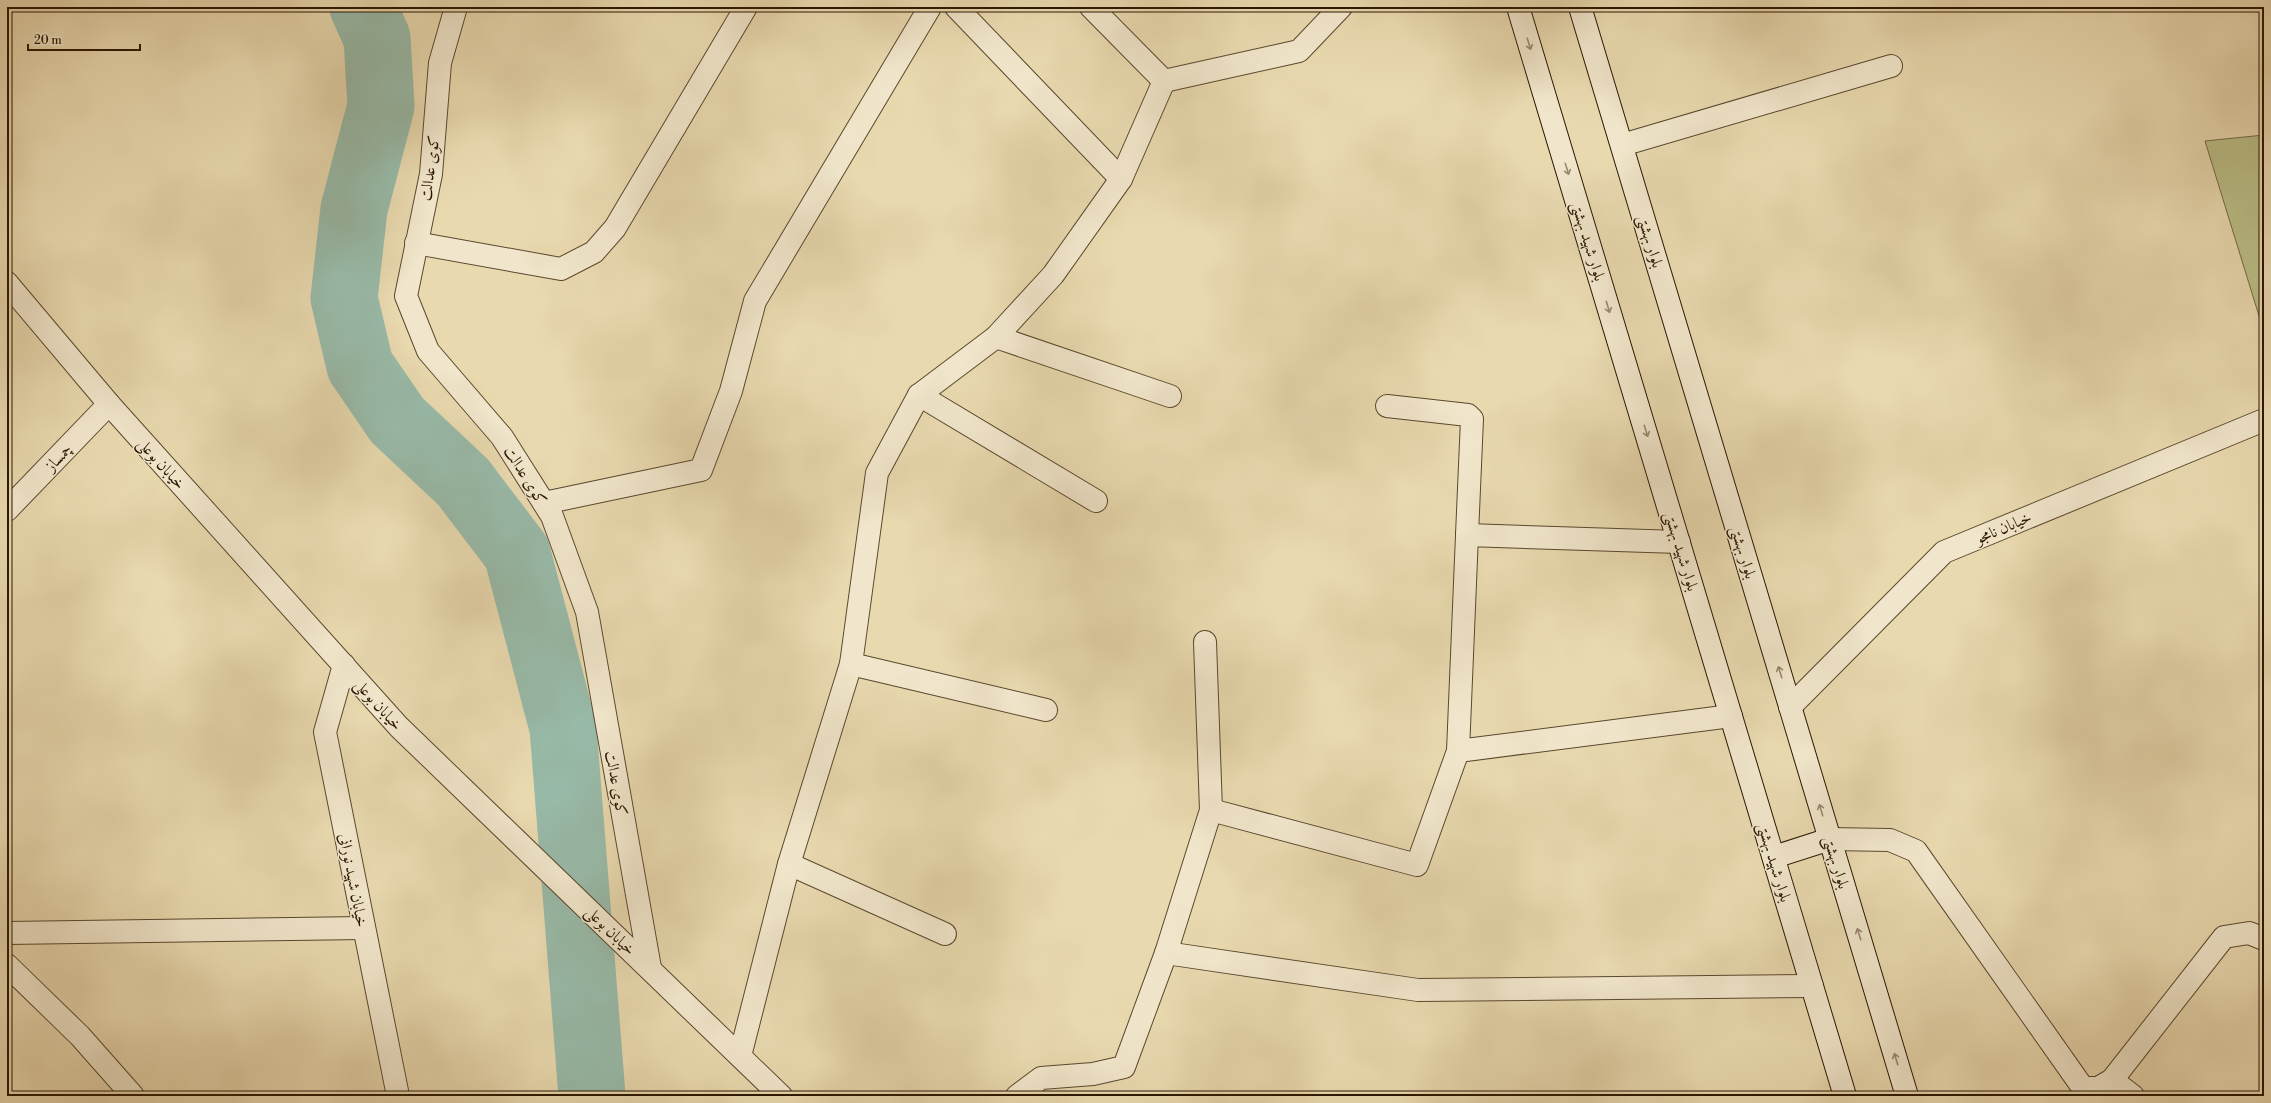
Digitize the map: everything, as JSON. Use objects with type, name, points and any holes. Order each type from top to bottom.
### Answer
[{"type":"street","name":"کوی عدالت","points":[[456,7],[440,63],[431,174],[406,296],[428,352],[502,437],[544,502],[552,516],[587,612],[649,966]]},
{"type":"street","points":[[416,243],[561,269],[594,252],[615,228],[746,7]]},
{"type":"street","points":[[544,502],[700,470],[731,391],[755,301],[930,7]]},
{"type":"street","points":[[956,7],[1121,179]]},
{"type":"street","points":[[1091,7],[1164,81]]},
{"type":"street","points":[[1164,81],[1299,51],[1342,7]]},
{"type":"street","name":"بلوار شهید بهشتی","points":[[1518,7],[1845,1096]]},
{"type":"street","name":"بلوار بهشتی","points":[[1580,7],[1907,1096]]},
{"type":"street","points":[[1622,145],[1891,66]]},
{"type":"street","points":[[740,1056],[789,864],[851,664],[877,473],[919,395],[996,336],[1053,275],[1121,179],[1164,81]]},
{"type":"street","name":"خیابان بوعلی","points":[[7,283],[109,404],[399,727],[649,966],[781,1096]]},
{"type":"street","points":[[996,336],[1170,396]]},
{"type":"street","points":[[919,395],[1096,501]]},
{"type":"street","name":"چمساز","points":[[7,510],[109,404]]},
{"type":"street","points":[[1211,810],[1417,865],[1458,751],[1472,419],[1468,414],[1387,406]]},
{"type":"street","name":"خیابان نامجو","points":[[1790,707],[1944,552],[2264,420]]},
{"type":"street","points":[[1467,535],[1679,542]]},
{"type":"street","points":[[1017,1096],[1041,1078],[1093,1074],[1124,1067],[1166,953],[1211,810],[1204,642]]},
{"type":"street","points":[[851,664],[1046,710]]},
{"type":"street","name":"خیابان شهید نورانی","points":[[344,666],[324,732],[398,1096]]},
{"type":"street","points":[[1458,751],[1731,716]]},
{"type":"street","points":[[1774,857],[1830,839],[1890,840],[1916,851],[2083,1088],[2098,1088],[2112,1080],[2224,937],[2249,933],[2264,938]]},
{"type":"street","points":[[789,864],[945,934]]},
{"type":"street","points":[[7,933],[364,928]]},
{"type":"street","points":[[1166,953],[1418,990],[1812,986]]},
{"type":"street","points":[[7,965],[80,1036],[133,1096]]},
{"type":"street","points":[[2112,1080],[2133,1096]]},
{"type":"green space","points":[[2264,135],[2264,332],[2205,141]]},
{"type":"waterway","points":[[363,7],[377,38],[381,106],[354,209],[344,298],[360,366],[397,420],[463,482],[517,553],[563,728],[592,1096]]}]
